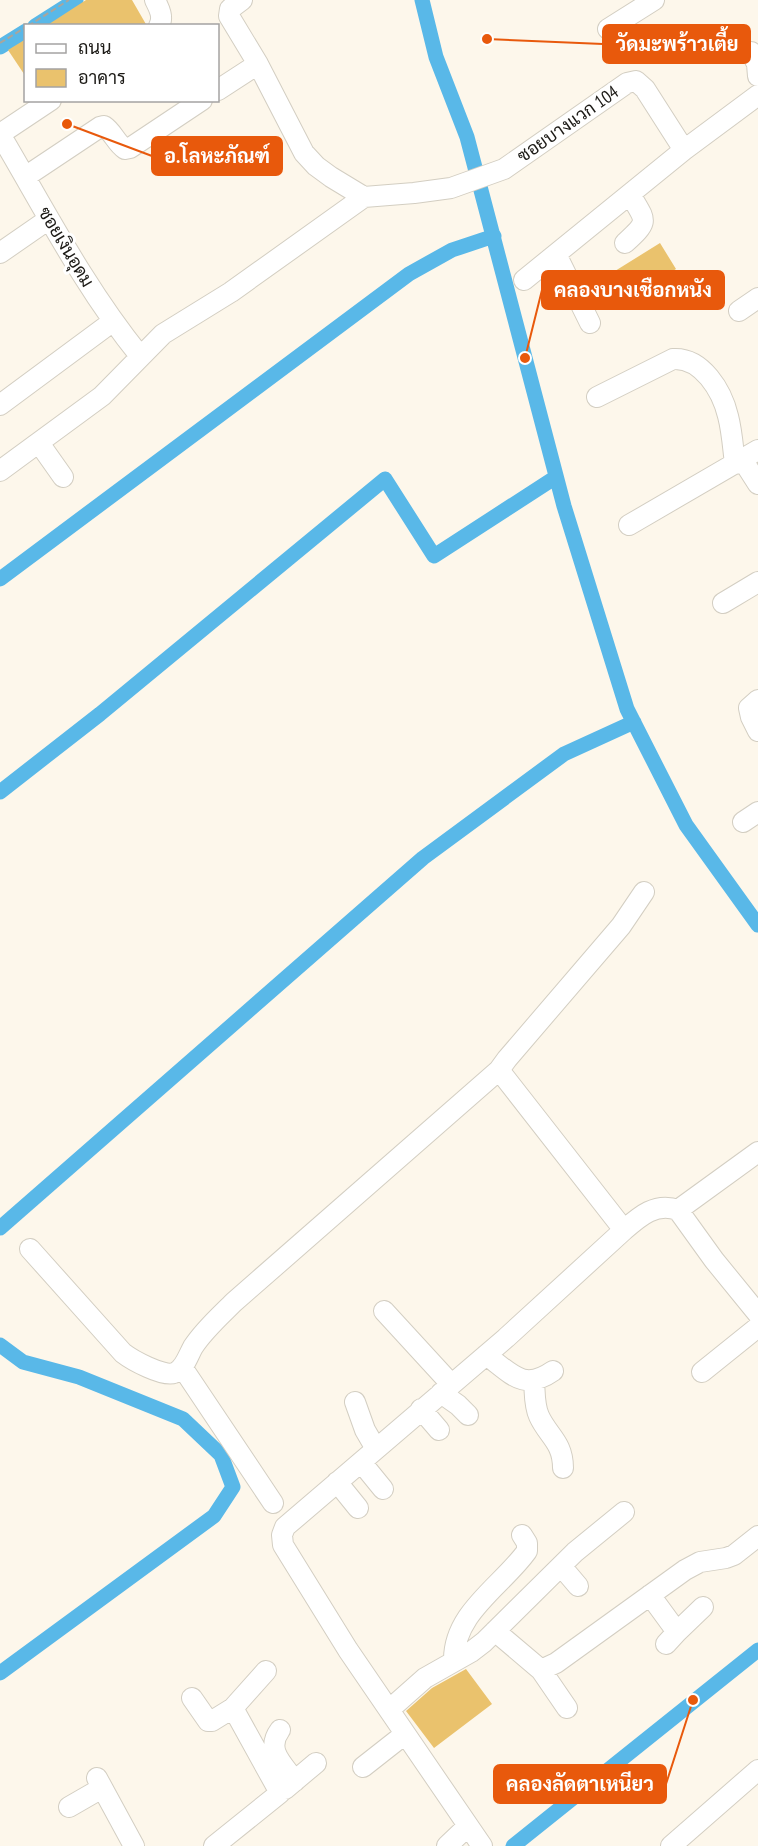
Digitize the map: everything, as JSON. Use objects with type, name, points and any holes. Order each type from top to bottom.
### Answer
[{"type":"street","points":[[155,0],[160,10],[160,24]]},
{"type":"street","points":[[0,471],[102,396],[163,334],[231,292],[364,197],[316,166],[304,153],[258,64],[229,16],[230,9],[242,0]]},
{"type":"street","points":[[608,29],[654,0]]},
{"type":"street","points":[[751,52],[757,64],[758,76]]},
{"type":"street","points":[[219,89],[258,64]]},
{"type":"street","name":"ซอยบางแวก 104","points":[[364,197],[451,188],[504,170],[627,82],[636,81],[645,89],[684,150]]},
{"type":"street","points":[[524,280],[684,150],[758,95]]},
{"type":"street","points":[[0,134],[48,102]]},
{"type":"street","points":[[25,177],[100,127],[108,128],[121,146],[125,149],[130,148],[199,102]]},
{"type":"street","name":"ซอยเงินอุดม","points":[[0,134],[80,274],[112,322],[141,356]]},
{"type":"street","points":[[625,243],[643,225],[644,218],[630,194]]},
{"type":"street","points":[[0,253],[49,219]]},
{"type":"street","points":[[556,254],[590,322]]},
{"type":"street","points":[[739,311],[758,298]]},
{"type":"street","points":[[0,405],[112,322]]},
{"type":"street","points":[[597,397],[673,359],[682,358],[694,362],[706,373],[723,401],[758,484]]},
{"type":"street","points":[[39,443],[63,477]]},
{"type":"street","points":[[629,525],[745,457]]},
{"type":"street","points":[[723,603],[758,582]]},
{"type":"street","points":[[758,700],[749,708],[758,731]]},
{"type":"street","points":[[30,1249],[123,1353],[133,1361],[166,1373],[174,1373],[182,1367],[209,1327],[234,1302],[499,1070],[621,926],[644,892]]},
{"type":"street","points":[[499,1070],[624,1230]]},
{"type":"street","points":[[678,1210],[758,1152]]},
{"type":"street","points":[[481,1845],[342,1641],[283,1545],[282,1535],[285,1527],[486,1355],[641,1215],[658,1207],[678,1210],[714,1260],[758,1314]]},
{"type":"street","points":[[384,1311],[468,1415]]},
{"type":"street","points":[[702,1372],[758,1327]]},
{"type":"street","points":[[486,1355],[516,1377],[527,1381],[542,1378],[553,1371]]},
{"type":"street","points":[[182,1367],[273,1503]]},
{"type":"street","points":[[534,1381],[539,1416],[560,1448],[563,1468]]},
{"type":"street","points":[[355,1402],[365,1430],[376,1449]]},
{"type":"street","points":[[421,1409],[439,1430]]},
{"type":"street","points":[[362,1462],[383,1489]]},
{"type":"street","points":[[338,1482],[358,1508]]},
{"type":"street","points":[[390,1709],[425,1678],[471,1652],[588,1540],[624,1512]]},
{"type":"street","points":[[454,1661],[453,1647],[465,1620],[527,1551],[527,1543],[522,1535]]},
{"type":"street","points":[[541,1670],[556,1663],[685,1569],[700,1562],[726,1558],[758,1536]]},
{"type":"street","points":[[561,1566],[578,1586]]},
{"type":"street","points":[[650,1595],[672,1638],[703,1607]]},
{"type":"street","points":[[495,1631],[541,1670],[567,1708]]},
{"type":"street","points":[[192,1698],[208,1721],[212,1722],[233,1708],[266,1671]]},
{"type":"street","points":[[233,1708],[288,1787]]},
{"type":"street","points":[[280,1730],[274,1738],[274,1752],[288,1787]]},
{"type":"street","points":[[363,1767],[405,1734]]},
{"type":"street","points":[[223,1843],[316,1763]]},
{"type":"street","points":[[671,1846],[758,1770]]},
{"type":"street","points":[[69,1807],[99,1783],[134,1846]]},
{"type":"street","points":[[447,1846],[468,1826]]},
{"type":"path","points":[[30,24],[69,0]]},
{"type":"path","points":[[0,43],[24,28]]},
{"type":"building","points":[[86,0],[132,0],[146,24],[49,24]]},
{"type":"building","points":[[24,40],[24,74],[8,50]]},
{"type":"building","points":[[660,243],[676,269],[631,297],[615,271]]},
{"type":"building","points":[[466,1669],[492,1704],[434,1748],[406,1711],[432,1688]]},
{"type":"waterway","points":[[38,24],[76,0]]},
{"type":"waterway","points":[[422,0],[436,57],[467,137],[564,506],[627,709],[686,825],[758,925]]},
{"type":"waterway","points":[[0,47],[24,32]]},
{"type":"waterway","points":[[0,579],[409,274],[452,250],[494,236]]},
{"type":"waterway","points":[[0,792],[100,714],[385,479],[434,556],[556,477]]},
{"type":"waterway","points":[[0,1228],[423,858],[564,754],[634,722]]},
{"type":"waterway","points":[[0,1345],[23,1362],[79,1377],[183,1419],[221,1455],[233,1487],[214,1516],[0,1673]]},
{"type":"waterway","points":[[513,1846],[758,1650]]},
{"type":"place","name":"วัดมะพร้าวเตี้ย","points":[[487,39]]},
{"type":"place","name":"อ.โลหะภัณฑ์","points":[[67,124]]},
{"type":"place","name":"คลองบางเชือกหนัง","points":[[525,358]]},
{"type":"place","name":"คลองลัดตาเหนียว","points":[[693,1700]]}]
